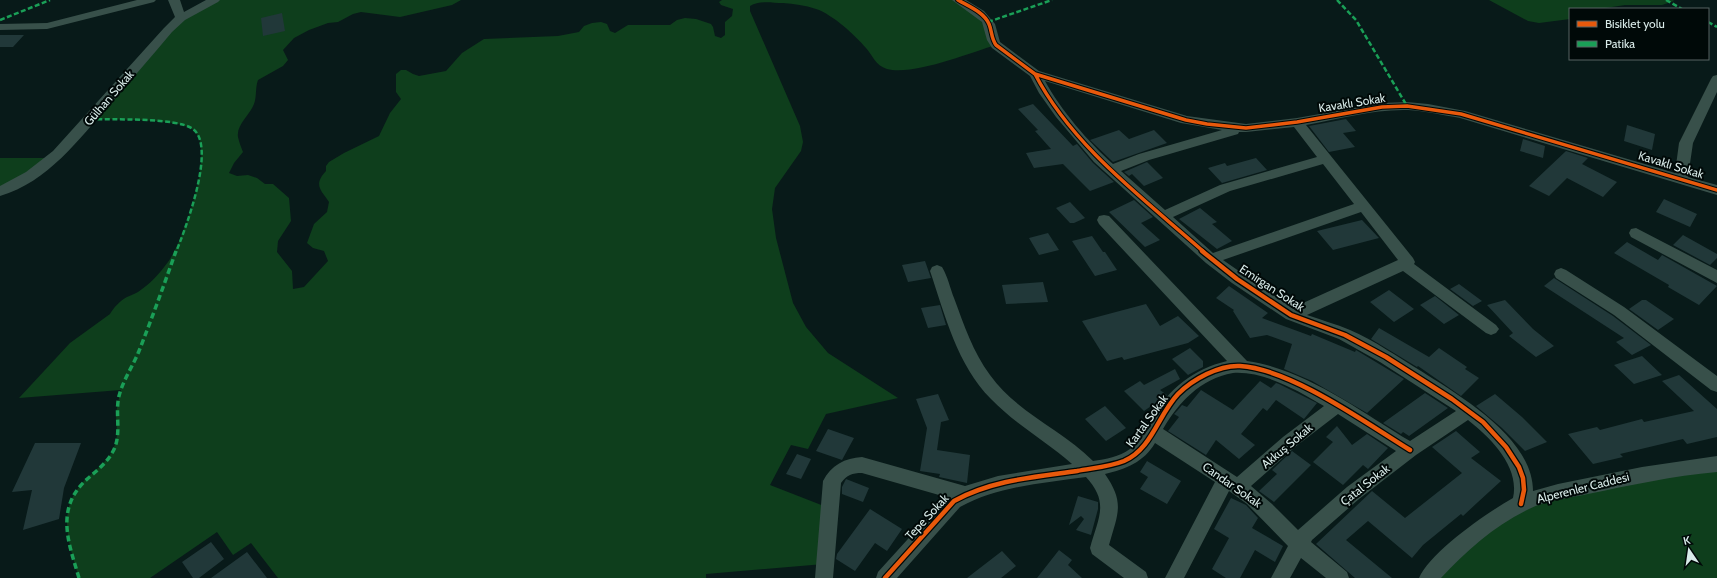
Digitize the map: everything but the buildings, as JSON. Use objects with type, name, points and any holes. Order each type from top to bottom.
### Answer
[{"type":"street","points":[[0,27],[48,26],[150,0]]},
{"type":"street","points":[[174,0],[182,18]]},
{"type":"street","name":"Gülhan Sokak","points":[[0,191],[30,177],[43,167],[74,136],[168,30],[182,18],[214,0]]},
{"type":"street","points":[[958,0],[986,19],[989,24],[992,40],[996,45],[1035,74]]},
{"type":"street","name":"Kavaklı Sokak","points":[[1035,74],[1186,120],[1223,127],[1246,128],[1297,122],[1382,107],[1407,106],[1428,108],[1461,114],[1512,128],[1717,190]]},
{"type":"street","name":"Emirgan Sokak","points":[[1035,74],[1045,94],[1060,114],[1110,170],[1211,259],[1237,279],[1291,315],[1345,335],[1386,357],[1436,388],[1468,411],[1495,434],[1519,466],[1523,478],[1524,490],[1521,504]]},
{"type":"street","points":[[1681,179],[1686,143],[1717,79]]},
{"type":"street","points":[[1291,315],[1408,262],[1297,122]]},
{"type":"street","points":[[1110,170],[1144,157],[1246,128]]},
{"type":"street","points":[[1163,216],[1225,188],[1326,159]]},
{"type":"street","points":[[1211,259],[1364,206]]},
{"type":"street","points":[[1104,220],[1242,367]]},
{"type":"street","points":[[1636,233],[1717,277]]},
{"type":"street","points":[[1404,264],[1491,329]]},
{"type":"street","points":[[937,271],[968,353],[984,380],[1001,399],[1066,449],[1089,469],[1104,486],[1109,497],[1110,505],[1099,548],[1139,578]]},
{"type":"street","points":[[1561,274],[1619,311],[1717,385]]},
{"type":"street","name":"Kartal Sokak","points":[[1089,469],[1116,464],[1132,458],[1143,448],[1174,400],[1186,387],[1200,378],[1218,370],[1242,367],[1272,374],[1317,395],[1410,450]]},
{"type":"street","name":"Akkuş Sokak","points":[[1174,578],[1232,483],[1336,406]]},
{"type":"street","name":"Çatal Sokak","points":[[1280,578],[1306,534],[1353,493],[1410,450],[1468,411]]},
{"type":"street","name":"Candar Sokak","points":[[1154,432],[1232,483],[1266,510],[1299,544],[1340,578]]},
{"type":"street","name":"Alperenler Caddesi","points":[[1428,578],[1467,540],[1493,520],[1521,504],[1565,490],[1648,473],[1717,464]]},
{"type":"street","points":[[824,578],[832,481],[837,473],[842,470],[854,465],[862,465],[964,494]]},
{"type":"street","name":"Tepe Sokak","points":[[885,578],[954,501],[964,494],[993,485],[1089,469]]},
{"type":"green space","points":[[214,0],[461,0],[452,5],[400,17],[361,12],[353,14],[338,22],[328,23],[309,30],[294,38],[283,50],[288,60],[283,66],[258,80],[254,104],[239,128],[238,139],[243,152],[234,163],[229,173],[237,176],[248,175],[257,178],[265,184],[273,184],[289,198],[291,221],[278,241],[277,252],[292,271],[293,289],[304,287],[328,261],[324,251],[313,248],[307,243],[314,224],[327,212],[329,202],[321,191],[319,184],[326,171],[326,166],[329,162],[344,153],[379,136],[390,113],[401,99],[396,92],[396,74],[401,70],[406,70],[419,76],[446,71],[462,53],[484,39],[558,36],[579,32],[584,26],[601,22],[607,24],[610,31],[615,33],[628,25],[670,25],[677,20],[685,18],[696,19],[711,24],[715,36],[721,38],[725,35],[725,22],[732,16],[733,9],[721,5],[719,2],[722,0],[958,0],[975,11],[996,45],[926,67],[898,70],[887,69],[880,65],[850,31],[829,15],[812,8],[783,3],[762,2],[750,6],[750,11],[800,126],[803,142],[801,151],[775,188],[772,209],[776,238],[793,303],[806,327],[828,353],[898,398],[826,414],[808,449],[791,445],[770,485],[829,508],[824,564],[706,574],[706,578],[278,578],[251,543],[233,555],[217,532],[150,578],[79,578],[68,538],[68,513],[71,501],[78,489],[106,460],[116,443],[116,414],[121,390],[19,398],[70,343],[110,314],[122,300],[138,292],[151,282],[168,262],[182,235],[200,173],[201,154],[199,138],[192,129],[184,125],[158,121],[90,119],[169,30]]},
{"type":"green space","points":[[1489,0],[1674,1],[1662,5],[1569,8],[1569,19],[1539,23],[1528,21]]},
{"type":"green space","points":[[0,158],[52,158],[0,191]]},
{"type":"green space","points":[[1717,464],[1717,578],[1428,578],[1521,504]]},
{"type":"marked path","points":[[0,20],[50,0]]},
{"type":"marked path","points":[[988,22],[1052,0]]},
{"type":"marked path","points":[[1337,0],[1356,20],[1407,106]]},
{"type":"marked path","points":[[1666,0],[1680,8]]},
{"type":"marked path","points":[[1709,23],[1717,27]]},
{"type":"marked path","points":[[79,578],[67,527],[68,510],[71,499],[83,483],[111,455],[115,446],[117,439],[117,411],[121,389],[143,339],[189,218],[197,193],[201,153],[198,136],[194,130],[187,126],[175,123],[90,119]]},
{"type":"cycle path","points":[[958,0],[975,10],[987,20],[991,35],[996,45],[1035,74],[1186,120],[1246,128],[1297,122],[1382,107],[1407,106],[1428,108],[1461,114],[1717,190]]},
{"type":"cycle path","points":[[1035,74],[1045,93],[1060,114],[1099,159],[1211,259],[1237,279],[1291,315],[1345,335],[1386,357],[1452,399],[1483,422],[1506,447],[1519,467],[1523,478],[1524,490],[1521,504]]},
{"type":"cycle path","points":[[885,578],[954,501],[982,488],[1015,480],[1106,466],[1122,462],[1137,454],[1143,448],[1162,415],[1180,393],[1205,376],[1233,366],[1259,369],[1280,376],[1326,399],[1410,450]]}]
